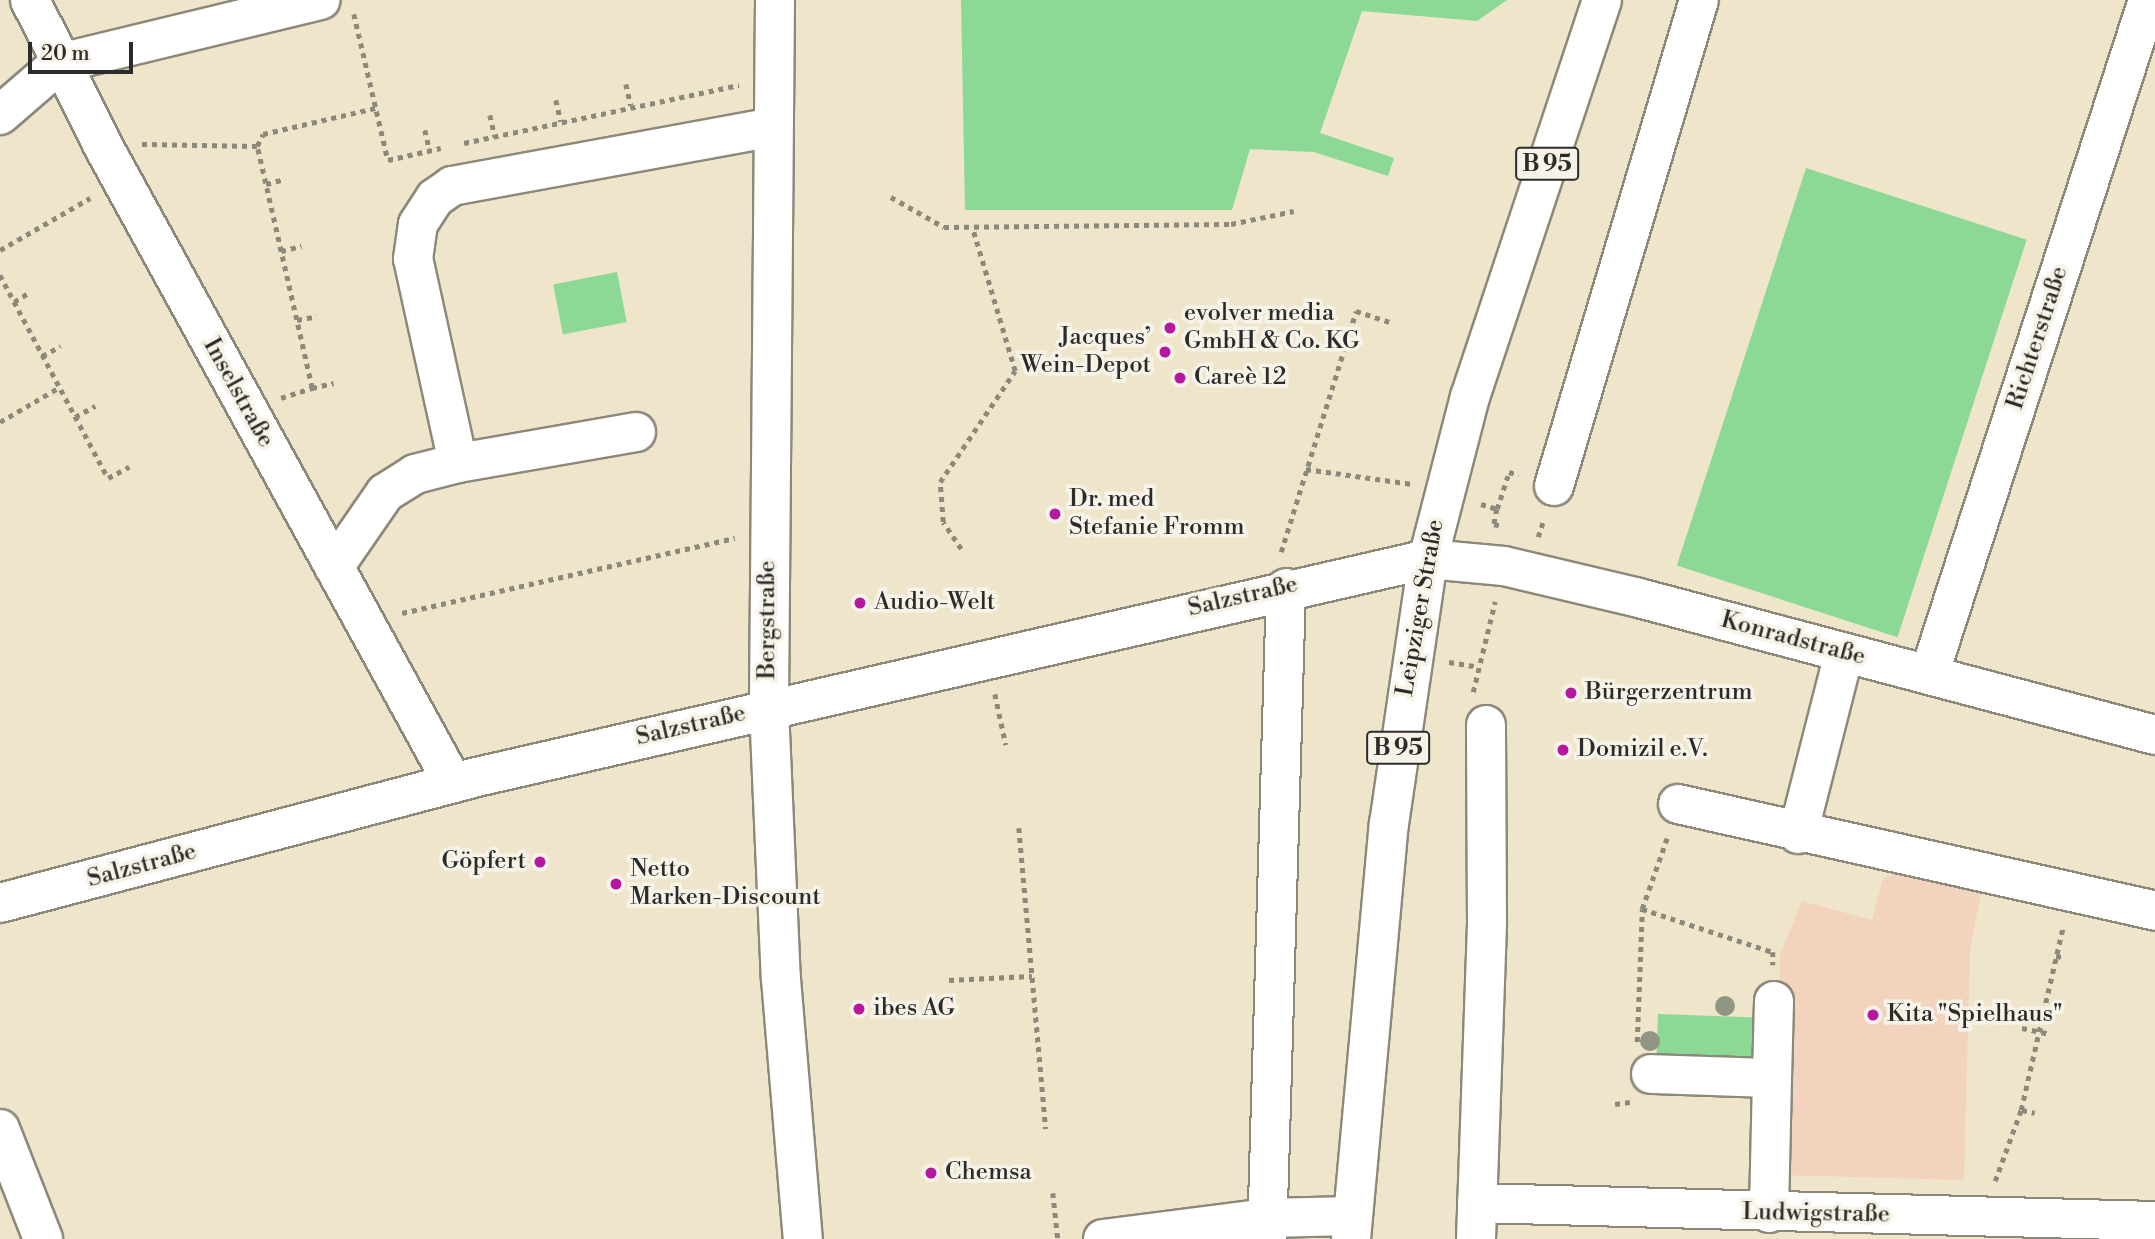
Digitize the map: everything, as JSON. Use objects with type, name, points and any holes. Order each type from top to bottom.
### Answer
[{"type":"street","name":"Inselstraße","points":[[30,0],[102,144],[453,783]]},
{"type":"street","points":[[0,115],[60,62],[321,0]]},
{"type":"street","name":"Bergstraße","points":[[775,0],[768,531],[769,708],[780,979],[803,1239]]},
{"type":"street","name":"Leipziger Straße","points":[[1352,1227],[1389,824],[1428,559],[1442,494],[1602,0]]},
{"type":"street","points":[[1554,486],[1699,0]]},
{"type":"street","name":"Richterstraße","points":[[1929,675],[2148,0]]},
{"type":"street","points":[[458,463],[413,260],[418,224],[435,198],[453,186],[773,127]]},
{"type":"street","points":[[334,567],[386,493],[415,474],[458,463],[636,432]]},
{"type":"street","name":"Konradstraße","points":[[1428,559],[1504,566],[2155,735]]},
{"type":"street","name":"Salzstraße","points":[[0,903],[453,783],[1286,587],[1428,559]]},
{"type":"street","points":[[1267,1228],[1286,587]]},
{"type":"street","points":[[1798,834],[1844,653]]},
{"type":"street","points":[[1476,1221],[1487,922],[1486,725]]},
{"type":"street","points":[[1678,804],[1798,834],[2155,911]]},
{"type":"street","points":[[1769,1213],[1774,1001]]},
{"type":"street","points":[[1644,1064],[1772,1077]]},
{"type":"street","points":[[0,1129],[43,1239]]},
{"type":"street","name":"Ludwigstraße","points":[[1476,1221],[1625,1225],[1769,1213],[1988,1225],[2155,1221]]},
{"type":"street","points":[[1103,1239],[1267,1228],[1352,1227]]},
{"type":"path","points":[[351,0],[388,160],[716,85]]},
{"type":"path","points":[[626,84],[631,105]]},
{"type":"path","points":[[556,100],[561,121]]},
{"type":"path","points":[[312,388],[257,146],[263,134],[376,108]]},
{"type":"path","points":[[490,115],[495,136]]},
{"type":"path","points":[[425,130],[430,151]]},
{"type":"path","points":[[102,144],[257,146]]},
{"type":"path","points":[[0,250],[121,179]]},
{"type":"path","points":[[266,184],[285,179]]},
{"type":"path","points":[[891,197],[944,227],[1231,224],[1294,211]]},
{"type":"path","points":[[961,549],[943,522],[940,482],[1015,371],[972,227]]},
{"type":"path","points":[[281,251],[301,247]]},
{"type":"path","points":[[0,275],[108,478],[129,467]]},
{"type":"path","points":[[14,302],[30,292]]},
{"type":"path","points":[[1286,587],[1281,553],[1356,311],[1389,322]]},
{"type":"path","points":[[297,320],[317,316]]},
{"type":"path","points":[[43,356],[61,346]]},
{"type":"path","points":[[246,408],[333,383]]},
{"type":"path","points":[[0,422],[60,387]]},
{"type":"path","points":[[75,417],[95,406]]},
{"type":"path","points":[[1306,469],[1404,481],[1442,494]]},
{"type":"path","points":[[363,622],[768,531]]},
{"type":"path","points":[[1644,1064],[1642,909],[1678,804]]},
{"type":"path","points":[[1019,828],[1046,1129]]},
{"type":"path","points":[[1642,909],[1773,952],[1774,1001]]},
{"type":"path","points":[[1988,1225],[2021,1110],[2063,925]]},
{"type":"path","points":[[2056,956],[2066,958]]},
{"type":"path","points":[[949,979],[1032,976]]},
{"type":"path","points":[[2022,1028],[2050,1034]]},
{"type":"path","points":[[1615,1104],[1627,1105]]},
{"type":"path","points":[[2021,1110],[2035,1113]]},
{"type":"path","points":[[1053,1193],[1058,1239]]},
{"type":"shaded area","name":"Kita \"Spielhaus\"","points":[[1910,868],[1984,879],[1970,950],[1964,1180],[1776,1175],[1780,955],[1802,901],[1872,920],[1883,878]]},
{"type":"green space","points":[[961,0],[1507,0],[1477,21],[1362,11],[1320,133],[1394,158],[1388,176],[1314,152],[1250,149],[1232,210],[965,210]]},
{"type":"green space","points":[[1806,168],[2027,240],[1897,637],[1677,566]]},
{"type":"green space","points":[[617,272],[627,322],[563,334],[553,284]]},
{"type":"green space","points":[[1658,1014],[1755,1017],[1753,1065],[1656,1062]]},
{"type":"place","name":"evolver media GmbH & Co. KG","points":[[1170,328]]},
{"type":"place","name":"Jacques’ Wein-Depot","points":[[1165,352]]},
{"type":"place","name":"Careè 12","points":[[1180,378]]},
{"type":"place","name":"Dr. med Stefanie Fromm","points":[[1055,514]]},
{"type":"place","name":"Audio-Welt","points":[[860,603]]},
{"type":"place","name":"Bürgerzentrum","points":[[1571,693]]},
{"type":"place","name":"Domizil e.V.","points":[[1563,750]]},
{"type":"place","name":"Göpfert","points":[[540,862]]},
{"type":"place","name":"Netto Marken-Discount","points":[[616,884]]},
{"type":"place","name":"ibes AG","points":[[859,1009]]},
{"type":"place","name":"Kita \"Spielhaus\"","points":[[1873,1015]]},
{"type":"place","name":"Chemsa","points":[[931,1173]]}]
